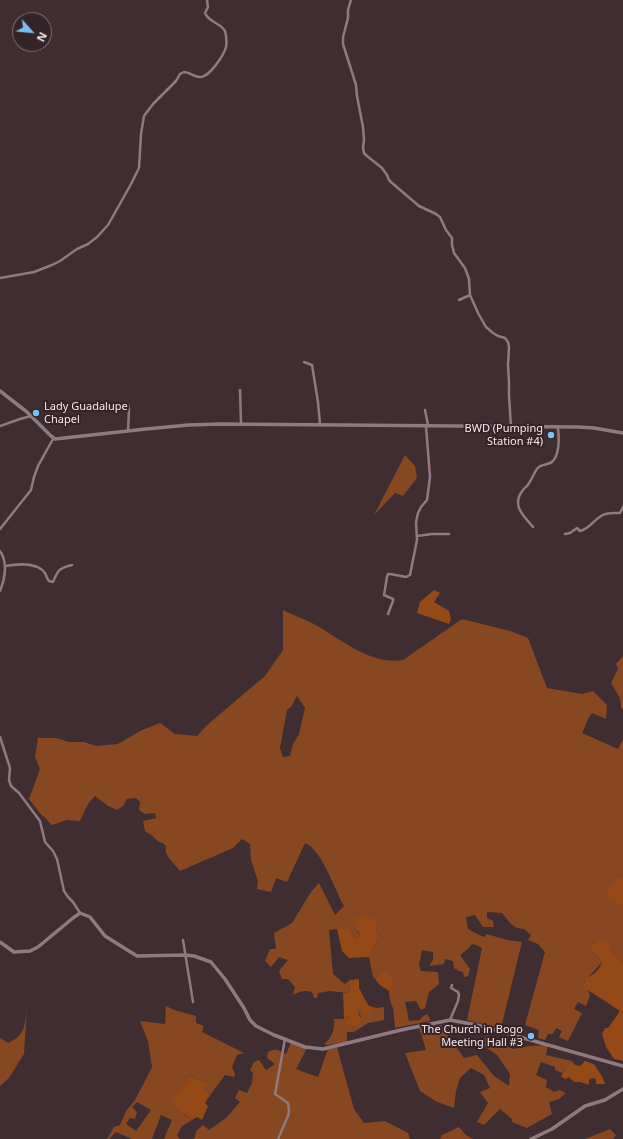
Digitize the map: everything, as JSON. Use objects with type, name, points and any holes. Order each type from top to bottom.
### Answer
[{"type":"street","points":[[0,278],[34,272],[60,261],[77,249],[88,244],[108,225],[139,168],[141,134],[144,116],[157,100],[176,81],[180,74],[188,72],[196,77],[204,76],[212,70],[226,47],[226,34],[224,29],[206,16],[205,13],[208,7],[207,0]]},
{"type":"street","points":[[351,0],[343,37],[343,44],[356,85],[363,127],[364,153],[382,168],[389,180],[414,202],[440,217],[446,230],[452,238],[454,253],[465,268],[469,279],[470,295],[486,327],[498,336],[505,338],[508,342],[511,427]]},
{"type":"street","points":[[459,300],[470,295]]},
{"type":"street","points":[[304,362],[312,365],[320,424]]},
{"type":"street","points":[[240,390],[241,424]]},
{"type":"street","points":[[0,391],[32,416],[53,439],[146,428],[188,425],[241,424],[594,428],[623,433]]},
{"type":"street","points":[[128,405],[128,431]]},
{"type":"street","points":[[388,614],[393,599],[384,595],[388,574],[406,577],[410,575],[417,536],[416,528],[418,513],[427,500],[430,477],[425,410]]},
{"type":"street","points":[[0,426],[32,416]]},
{"type":"street","points":[[533,527],[518,509],[518,500],[538,468],[554,460],[557,451],[559,434],[558,428]]},
{"type":"street","points":[[0,530],[31,490],[38,466],[53,439]]},
{"type":"street","points":[[565,534],[570,533],[577,528],[580,531],[584,530],[601,515],[611,512],[620,513],[623,507]]},
{"type":"street","points":[[417,536],[449,534]]},
{"type":"street","points":[[0,551],[3,556],[5,566],[0,591]]},
{"type":"street","points":[[5,566],[13,564],[28,565],[39,568],[44,572],[48,582],[53,582],[59,569],[72,565]]},
{"type":"street","points":[[0,737],[10,768],[9,780],[11,786],[19,793],[40,821],[45,842],[53,851],[57,859],[64,892],[80,913],[92,919],[105,936],[136,956],[185,955],[194,956],[211,962],[225,979],[250,1020],[262,1030],[305,1047],[322,1048],[450,1020],[477,1025],[623,1066]]},
{"type":"street","points":[[0,942],[14,952],[30,951],[38,947],[80,913]]},
{"type":"street","points":[[183,940],[193,1002]]},
{"type":"street","points":[[450,1020],[459,995],[458,992],[451,988],[452,985]]},
{"type":"street","points":[[278,1139],[289,1112],[288,1103],[275,1094],[285,1039]]},
{"type":"street","points":[[531,1139],[552,1129],[585,1106],[605,1100],[623,1089]]},
{"type":"shaded area","points":[[405,455],[415,466],[417,478],[403,496],[395,493],[374,515]]},
{"type":"shaded area","points":[[434,590],[440,593],[434,602],[449,611],[451,619],[449,624],[417,613],[420,602]]},
{"type":"shaded area","points":[[283,610],[306,620],[369,656],[391,661],[403,660],[462,619],[510,631],[528,638],[547,688],[582,694],[593,691],[607,705],[606,719],[592,713],[582,733],[618,749],[623,739],[623,875],[619,877],[623,903],[623,964],[615,958],[608,941],[597,941],[589,948],[602,962],[584,982],[590,995],[586,1006],[578,1002],[574,1009],[582,1013],[568,1041],[559,1037],[562,1031],[556,1028],[553,1034],[548,1034],[545,1040],[538,1038],[539,1030],[525,1025],[545,952],[538,944],[528,940],[531,935],[524,929],[517,928],[511,924],[502,913],[487,912],[487,918],[493,921],[494,927],[483,927],[475,915],[466,917],[468,929],[479,935],[485,937],[486,934],[522,942],[501,1028],[467,1020],[482,948],[472,944],[460,955],[470,969],[468,976],[464,977],[463,972],[454,968],[453,961],[445,959],[444,964],[429,966],[433,960],[433,952],[422,950],[419,965],[421,971],[438,972],[439,984],[429,992],[425,1008],[421,1010],[416,1001],[405,1002],[409,1021],[420,1020],[427,1014],[430,1021],[395,1028],[393,1008],[390,1002],[389,993],[389,991],[393,988],[381,971],[375,979],[373,977],[369,957],[378,938],[381,938],[376,930],[376,921],[357,931],[360,936],[355,939],[350,929],[329,930],[333,974],[345,984],[350,980],[348,986],[351,990],[348,993],[330,991],[318,993],[317,998],[314,998],[312,992],[307,991],[293,995],[295,987],[288,979],[282,979],[279,971],[288,960],[279,957],[271,967],[265,961],[270,949],[276,949],[274,933],[292,923],[311,892],[319,883],[335,915],[344,906],[323,862],[311,847],[305,843],[287,882],[276,878],[271,892],[257,889],[258,881],[251,860],[250,844],[242,839],[233,848],[180,871],[166,853],[166,846],[145,831],[143,821],[156,818],[155,813],[145,814],[139,810],[140,802],[136,798],[127,799],[123,806],[117,810],[108,806],[95,796],[88,804],[80,821],[67,820],[52,825],[29,799],[40,769],[35,757],[38,738],[56,738],[69,742],[84,742],[96,746],[118,744],[142,730],[160,723],[175,734],[197,736],[207,725],[265,676],[283,650]],"holes":[[[297,696],[305,708],[299,734],[293,744],[290,756],[283,757],[280,748],[287,710],[291,707]]]},
{"type":"shaded area","points":[[623,656],[623,709],[621,708],[620,698],[611,683],[618,669],[616,664]]},
{"type":"shaded area","points":[[623,875],[623,907],[606,898],[605,895],[619,877]]},
{"type":"shaded area","points":[[366,916],[376,921],[376,930],[381,938],[378,938],[369,957],[349,958],[342,951],[337,929],[350,929],[355,939],[360,936],[353,920],[358,917]]},
{"type":"shaded area","points":[[597,941],[608,941],[615,957],[623,964],[623,1061],[614,1059],[606,1047],[602,1034],[605,1028],[608,1028],[620,1011],[584,989],[586,979],[597,971],[602,962],[589,948]]},
{"type":"shaded area","points":[[381,971],[386,971],[392,978],[393,988],[389,991],[380,985],[375,979]]},
{"type":"shaded area","points":[[359,979],[359,988],[368,1005],[372,1007],[372,1013],[365,1017],[362,1011],[358,1008],[361,1024],[348,1025],[346,1021],[351,1018],[349,1015],[344,1019],[343,993],[348,993],[351,990],[348,986],[350,980]]},
{"type":"shaded area","points":[[166,1006],[174,1010],[196,1016],[196,1023],[204,1026],[202,1032],[244,1053],[237,1055],[232,1067],[235,1074],[234,1077],[225,1075],[211,1094],[204,1089],[207,1082],[187,1076],[186,1085],[177,1092],[185,1115],[192,1120],[182,1126],[177,1135],[180,1139],[164,1139],[172,1120],[161,1115],[152,1139],[131,1139],[116,1132],[109,1139],[107,1139],[114,1127],[120,1125],[126,1111],[135,1100],[152,1067],[148,1041],[140,1021],[165,1024]],"holes":[[[137,1102],[151,1110],[136,1131],[126,1124],[130,1118],[135,1119],[137,1112],[132,1107]]]},
{"type":"shaded area","points":[[27,1007],[24,1054],[9,1078],[0,1086],[0,1038],[8,1043],[14,1040],[21,1033],[24,1028]]},
{"type":"shaded area","points":[[372,1007],[384,1007],[384,1020],[368,1023],[354,1032],[347,1032],[347,1042],[324,1044],[332,1033],[334,1019],[344,1019],[349,1015],[351,1018],[361,1017],[358,1008],[362,1011],[372,1013]]},
{"type":"shaded area","points":[[441,1025],[464,1058],[477,1055],[494,1076],[509,1086],[510,1074],[497,1055],[481,1044],[487,1035],[513,1049],[548,1045],[546,1055],[572,1061],[569,1067],[562,1073],[555,1070],[555,1067],[541,1062],[536,1075],[547,1080],[546,1087],[554,1092],[559,1090],[566,1093],[559,1099],[549,1102],[552,1114],[527,1128],[512,1122],[512,1119],[500,1109],[484,1125],[477,1122],[488,1103],[480,1092],[490,1088],[484,1075],[471,1068],[460,1078],[456,1091],[454,1108],[437,1102],[420,1091],[405,1053],[426,1050],[419,1027]]},
{"type":"shaded area","points":[[291,1042],[307,1048],[296,1069],[318,1077],[328,1049],[337,1047],[354,1109],[364,1123],[385,1121],[408,1133],[410,1139],[193,1139],[196,1131],[203,1125],[209,1130],[226,1118],[240,1102],[235,1098],[239,1090],[247,1093],[252,1083],[253,1073],[250,1070],[254,1062],[259,1060],[266,1070],[274,1065],[274,1063],[267,1058],[268,1052],[277,1050],[286,1054]]},
{"type":"shaded area","points":[[572,1061],[575,1065],[580,1066],[585,1061],[594,1064],[605,1084],[596,1084],[596,1079],[592,1078],[589,1080],[589,1085],[574,1082],[569,1077],[566,1079],[561,1077]]},
{"type":"shaded area","points":[[187,1076],[207,1082],[204,1089],[211,1094],[205,1103],[208,1106],[202,1120],[197,1117],[192,1120],[171,1103],[177,1092],[186,1085]]},
{"type":"shaded area","points":[[459,1127],[466,1135],[473,1139],[440,1139],[442,1135]]},
{"type":"shaded area","points":[[610,1129],[616,1135],[613,1139],[585,1139]]},
{"type":"place","name":"Lady Guadalupe Chapel","points":[[36,413]]},
{"type":"place","name":"BWD (Pumping Station #4)","points":[[551,435]]},
{"type":"place","name":"The Church in Bogo Meeting Hall #3","points":[[531,1036]]}]
